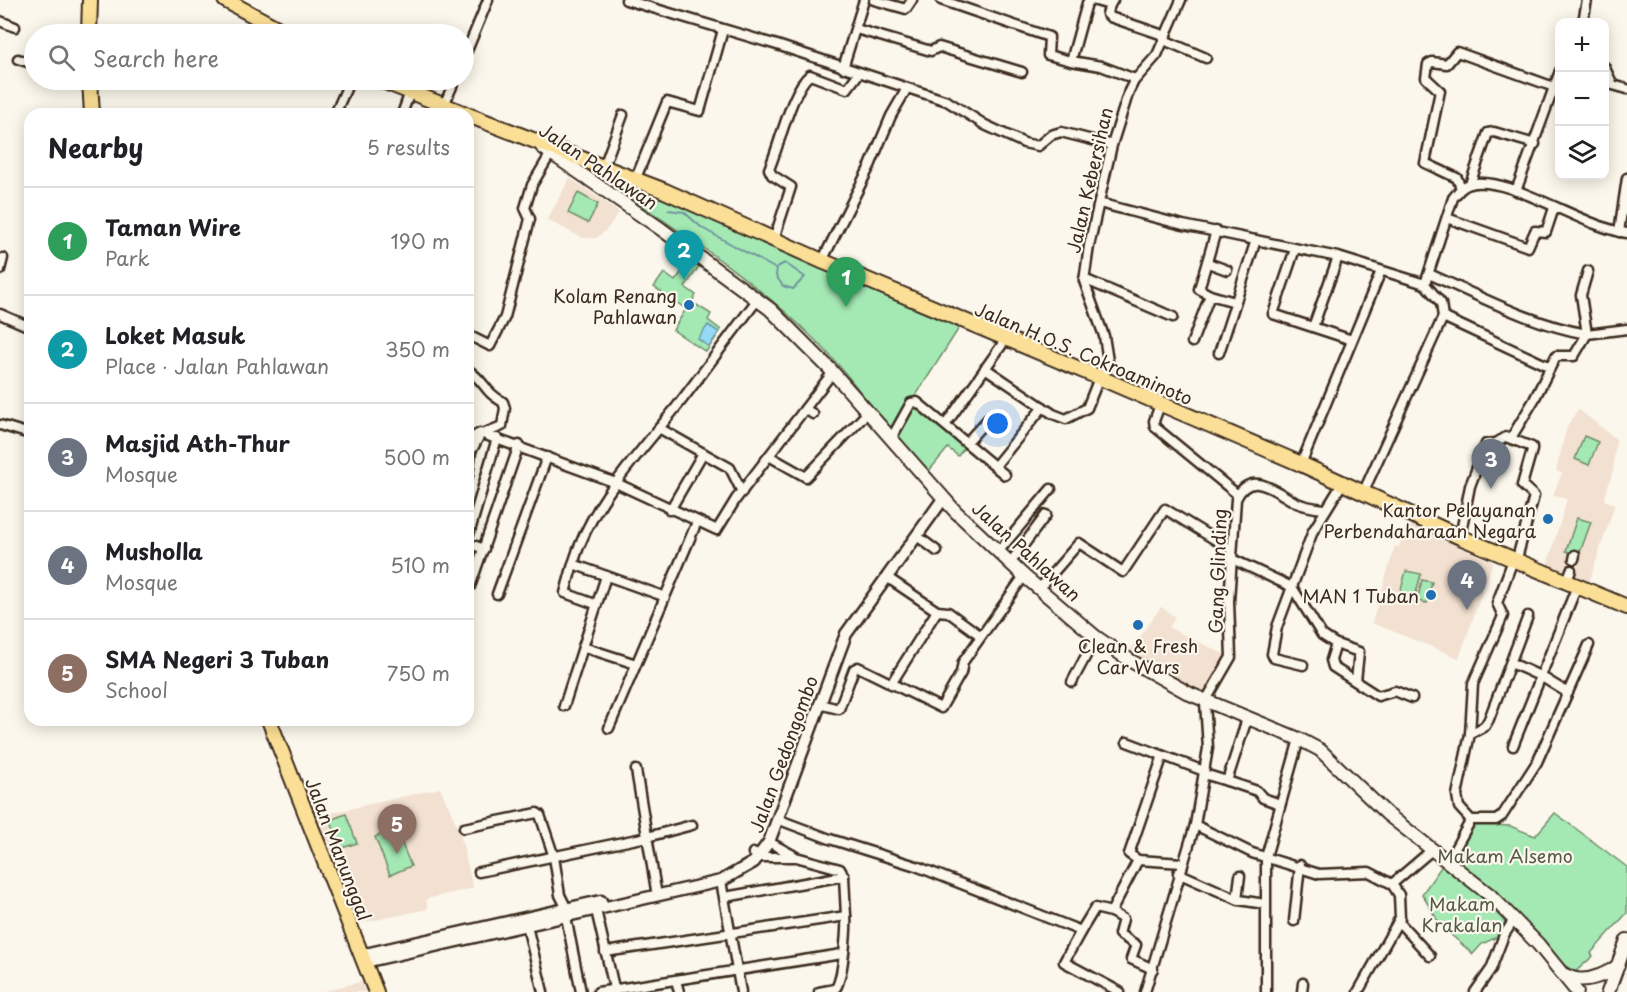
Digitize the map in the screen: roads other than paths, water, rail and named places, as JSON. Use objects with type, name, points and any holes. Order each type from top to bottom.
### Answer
[{"type":"highway","points":[[89,24],[90,0]]},
{"type":"highway","points":[[225,0],[269,24]]},
{"type":"highway","points":[[91,90],[92,108]]},
{"type":"highway","name":"Jalan Pahlawan","points":[[405,90],[452,108]]},
{"type":"highway","name":"Jalan Pahlawan","points":[[474,117],[525,137]]},
{"type":"highway","name":"Jalan H.O.S. Cokroaminoto","points":[[525,137],[636,178],[822,261],[1301,464],[1515,561],[1571,579],[1627,607]]},
{"type":"highway","name":"Jalan Manunggal","points":[[271,726],[376,992]]},
{"type":"main road","name":"Jalan Pahlawan","points":[[525,137],[758,299],[833,372],[941,496],[1024,576],[1096,637],[1131,661],[1205,702],[1299,739],[1325,754],[1387,814],[1490,895],[1577,992]]},
{"type":"main road","points":[[1608,992],[1627,940]]},
{"type":"main road","points":[[1564,975],[1575,979],[1586,979],[1618,966]]},
{"type":"street","points":[[474,34],[488,0]]},
{"type":"street","points":[[626,0],[947,102],[986,125],[1024,143],[1038,146],[1052,135],[1061,132],[1112,145]]},
{"type":"street","points":[[843,68],[864,0]]},
{"type":"street","points":[[874,0],[906,9],[912,0]]},
{"type":"street","points":[[941,0],[1049,37],[1048,56],[1101,66],[1135,79]]},
{"type":"street","points":[[1071,61],[1087,3],[1092,0],[1112,2],[1107,14],[1110,17],[1165,38],[1206,58]]},
{"type":"street","name":"Jalan Kebersihan","points":[[986,368],[1043,407],[1065,419],[1087,408],[1108,361],[1104,336],[1084,279],[1089,246],[1112,145],[1135,79],[1157,55],[1181,0]]},
{"type":"street","points":[[1584,18],[1587,0]]},
{"type":"street","points":[[0,21],[15,27]]},
{"type":"street","points":[[856,29],[931,51],[939,47],[1022,72]]},
{"type":"street","points":[[636,178],[667,102],[700,111],[723,30]]},
{"type":"street","points":[[1461,188],[1457,178],[1425,164],[1440,91],[1426,78],[1428,64],[1432,62],[1447,64],[1457,52],[1554,87]]},
{"type":"street","points":[[18,59],[24,61]]},
{"type":"street","points":[[1516,191],[1560,72]]},
{"type":"street","points":[[1608,72],[1613,85],[1627,89]]},
{"type":"street","points":[[774,239],[791,187],[772,175],[769,169],[792,106],[806,78],[810,75],[846,89],[859,73]]},
{"type":"street","points":[[338,108],[346,90]]},
{"type":"street","points":[[444,105],[451,90]]},
{"type":"street","points":[[822,261],[870,166],[891,116],[906,90]]},
{"type":"street","points":[[404,108],[410,92]]},
{"type":"street","points":[[604,166],[623,115]]},
{"type":"street","points":[[1470,184],[1488,134],[1494,132],[1534,144]]},
{"type":"street","points":[[474,338],[490,346],[503,323],[530,219],[526,206],[532,185],[551,153]]},
{"type":"street","points":[[1425,284],[1453,198],[1461,188],[1482,182],[1516,191],[1554,208],[1623,233],[1627,178]]},
{"type":"street","points":[[1099,203],[1338,257],[1425,284],[1441,303],[1443,317],[1363,493]]},
{"type":"street","points":[[1447,218],[1528,247],[1534,231],[1546,232],[1554,208]]},
{"type":"street","points":[[1216,231],[1199,289],[1210,295],[1235,302]]},
{"type":"street","points":[[1219,353],[1256,240]]},
{"type":"street","points":[[1295,249],[1273,314],[1352,340]]},
{"type":"street","points":[[1313,327],[1338,257]]},
{"type":"street","points":[[0,270],[3,258]]},
{"type":"street","points":[[1208,263],[1227,270]]},
{"type":"street","points":[[1301,464],[1381,271]]},
{"type":"street","points":[[1511,438],[1534,400],[1556,356],[1576,354],[1587,334],[1581,295],[1588,271]]},
{"type":"street","points":[[1429,274],[1510,308],[1522,317],[1587,334],[1627,329]]},
{"type":"street","points":[[1084,279],[1173,317]]},
{"type":"street","points":[[1192,342],[1210,295]]},
{"type":"street","points":[[595,604],[565,593],[587,526],[616,483],[758,299]]},
{"type":"street","points":[[0,314],[24,324]]},
{"type":"street","points":[[1443,317],[1550,367]]},
{"type":"street","points":[[946,424],[1006,339]]},
{"type":"street","points":[[474,434],[484,434],[497,438],[616,483],[717,530],[769,456],[809,412],[833,372]]},
{"type":"street","points":[[474,374],[482,380],[486,392],[504,405],[502,426],[477,437],[474,445]]},
{"type":"street","points":[[891,439],[913,402],[921,404],[1005,475]]},
{"type":"street","points":[[1160,405],[1154,421],[1155,427],[1238,495]]},
{"type":"street","points":[[995,466],[1043,407]]},
{"type":"street","points":[[769,456],[806,477],[839,437],[868,412]]},
{"type":"street","points":[[967,442],[988,419]]},
{"type":"street","points":[[0,425],[24,432]]},
{"type":"street","points":[[659,428],[730,468],[742,492]]},
{"type":"street","points":[[474,517],[497,438]]},
{"type":"street","points":[[1460,537],[1470,486],[1486,444],[1511,438],[1532,448],[1521,485],[1534,496],[1515,561],[1497,603],[1503,616],[1473,684],[1470,735],[1456,795],[1459,807],[1471,820],[1496,820],[1502,816],[1537,762],[1589,645]]},
{"type":"street","points":[[474,576],[519,446]]},
{"type":"street","points":[[670,510],[703,453]]},
{"type":"street","points":[[497,594],[547,457]]},
{"type":"street","name":"Gang Glinding","points":[[1205,702],[1231,657],[1229,618],[1238,495],[1249,486],[1266,484],[1298,504],[1324,509]]},
{"type":"street","points":[[1303,665],[1274,658],[1272,654],[1277,627],[1313,531],[1324,509],[1342,484]]},
{"type":"street","points":[[998,552],[1051,489]]},
{"type":"street","name":"Jalan Gedongombo","points":[[363,958],[596,910],[721,881],[743,870],[769,842],[819,704],[827,672],[846,634],[917,536],[941,496]]},
{"type":"street","name":"Jalan Gedongombo","points":[[363,958],[526,926],[725,873],[756,855],[766,836],[841,632],[941,496]]},
{"type":"street","points":[[1040,589],[1078,543],[1119,572],[1123,572],[1165,509],[1232,554],[1292,587],[1322,635],[1336,644],[1359,652],[1356,681]]},
{"type":"street","points":[[1010,563],[1046,515]]},
{"type":"street","points":[[609,728],[663,596],[698,522]]},
{"type":"street","points":[[917,536],[937,551]]},
{"type":"street","points":[[474,545],[484,549]]},
{"type":"street","points":[[573,564],[663,596]]},
{"type":"street","points":[[564,706],[595,604],[606,576]]},
{"type":"street","points":[[819,704],[838,710],[856,667],[941,708],[961,673],[963,662],[1024,576]]},
{"type":"street","points":[[888,578],[936,611],[948,612],[981,636]]},
{"type":"street","points":[[1513,746],[1542,677],[1571,579]]},
{"type":"street","points":[[891,684],[936,611]]},
{"type":"street","points":[[1470,735],[1485,726],[1528,616]]},
{"type":"street","points":[[1072,682],[1096,637]]},
{"type":"street","points":[[1336,644],[1332,666],[1378,696],[1395,691],[1412,698]]},
{"type":"street","points":[[583,647],[636,664]]},
{"type":"street","points":[[1511,663],[1542,677],[1568,693]]},
{"type":"street","points":[[1145,992],[1178,873],[1195,825],[1208,742],[1205,702]]},
{"type":"street","points":[[1227,781],[1247,719]]},
{"type":"street","points":[[1266,992],[1266,857],[1299,739]]},
{"type":"street","points":[[1127,742],[1162,758],[1257,791],[1263,798],[1280,804]]},
{"type":"street","points":[[1162,758],[1130,856],[1138,860],[1182,863]]},
{"type":"street","points":[[636,770],[656,890]]},
{"type":"street","points":[[465,828],[537,813],[543,819],[554,857],[560,895],[568,914],[581,992]]},
{"type":"street","points":[[777,819],[925,869],[942,878],[1081,931]]},
{"type":"street","points":[[1448,861],[1471,820]]},
{"type":"street","points":[[479,873],[647,837],[692,825]]},
{"type":"street","points":[[1195,825],[1238,847],[1326,875],[1369,872],[1392,884],[1401,905],[1398,921],[1358,992]]},
{"type":"street","points":[[769,842],[796,856],[837,868],[844,876],[846,943],[842,954],[838,990],[819,992]]},
{"type":"street","points":[[1392,884],[1433,849]]},
{"type":"street","points":[[756,855],[796,856]]},
{"type":"street","points":[[1111,912],[1138,860]]},
{"type":"street","points":[[1294,921],[1300,866]]},
{"type":"street","points":[[1178,873],[1238,899],[1266,904]]},
{"type":"street","points":[[725,897],[844,876]]},
{"type":"street","points":[[1238,899],[1240,876]]},
{"type":"street","points":[[721,881],[741,992]]},
{"type":"street","points":[[1120,992],[1064,962],[1095,908],[1111,912],[1123,919],[1119,934],[1136,944],[1131,959],[1153,969]]},
{"type":"street","points":[[596,910],[615,991]]},
{"type":"street","points":[[605,952],[846,916]]},
{"type":"street","points":[[1475,992],[1491,969],[1504,934],[1514,920]]},
{"type":"street","points":[[1398,921],[1430,956]]},
{"type":"street","points":[[526,926],[543,992]]},
{"type":"street","points":[[598,992],[615,991],[737,968],[842,954]]},
{"type":"street","points":[[676,980],[679,992]]},
{"type":"water","points":[[708,325],[719,332],[709,347],[698,339]]},
{"type":"waterway","points":[[668,210],[684,212],[702,228],[776,269]]},
{"type":"waterway","points":[[785,263],[805,277],[793,289],[783,286],[776,276],[777,267],[785,263]]},
{"type":"place","name":"Loket Masuk","points":[[684,280]]},
{"type":"place","name":"Kolam Renang Pahlawan","points":[[689,305]]},
{"type":"place","name":"Taman Wire","points":[[846,307]]},
{"type":"place","name":"Masjid Ath-Thur","points":[[1491,489]]},
{"type":"place","name":"Kantor Pelayanan Perbendaharaan Negara","points":[[1548,519]]},
{"type":"place","name":"MAN 1 Tuban","points":[[1431,595]]},
{"type":"place","name":"Musholla","points":[[1467,610]]},
{"type":"place","name":"Clean & Fresh Car Wars","points":[[1138,625]]},
{"type":"place","name":"SMA Negeri 3 Tuban","points":[[397,854]]},
{"type":"park label","name":"Makam Alsemo","points":[[1505,855]]},
{"type":"park label","name":"Makam Krakalan","points":[[1462,913]]}]
